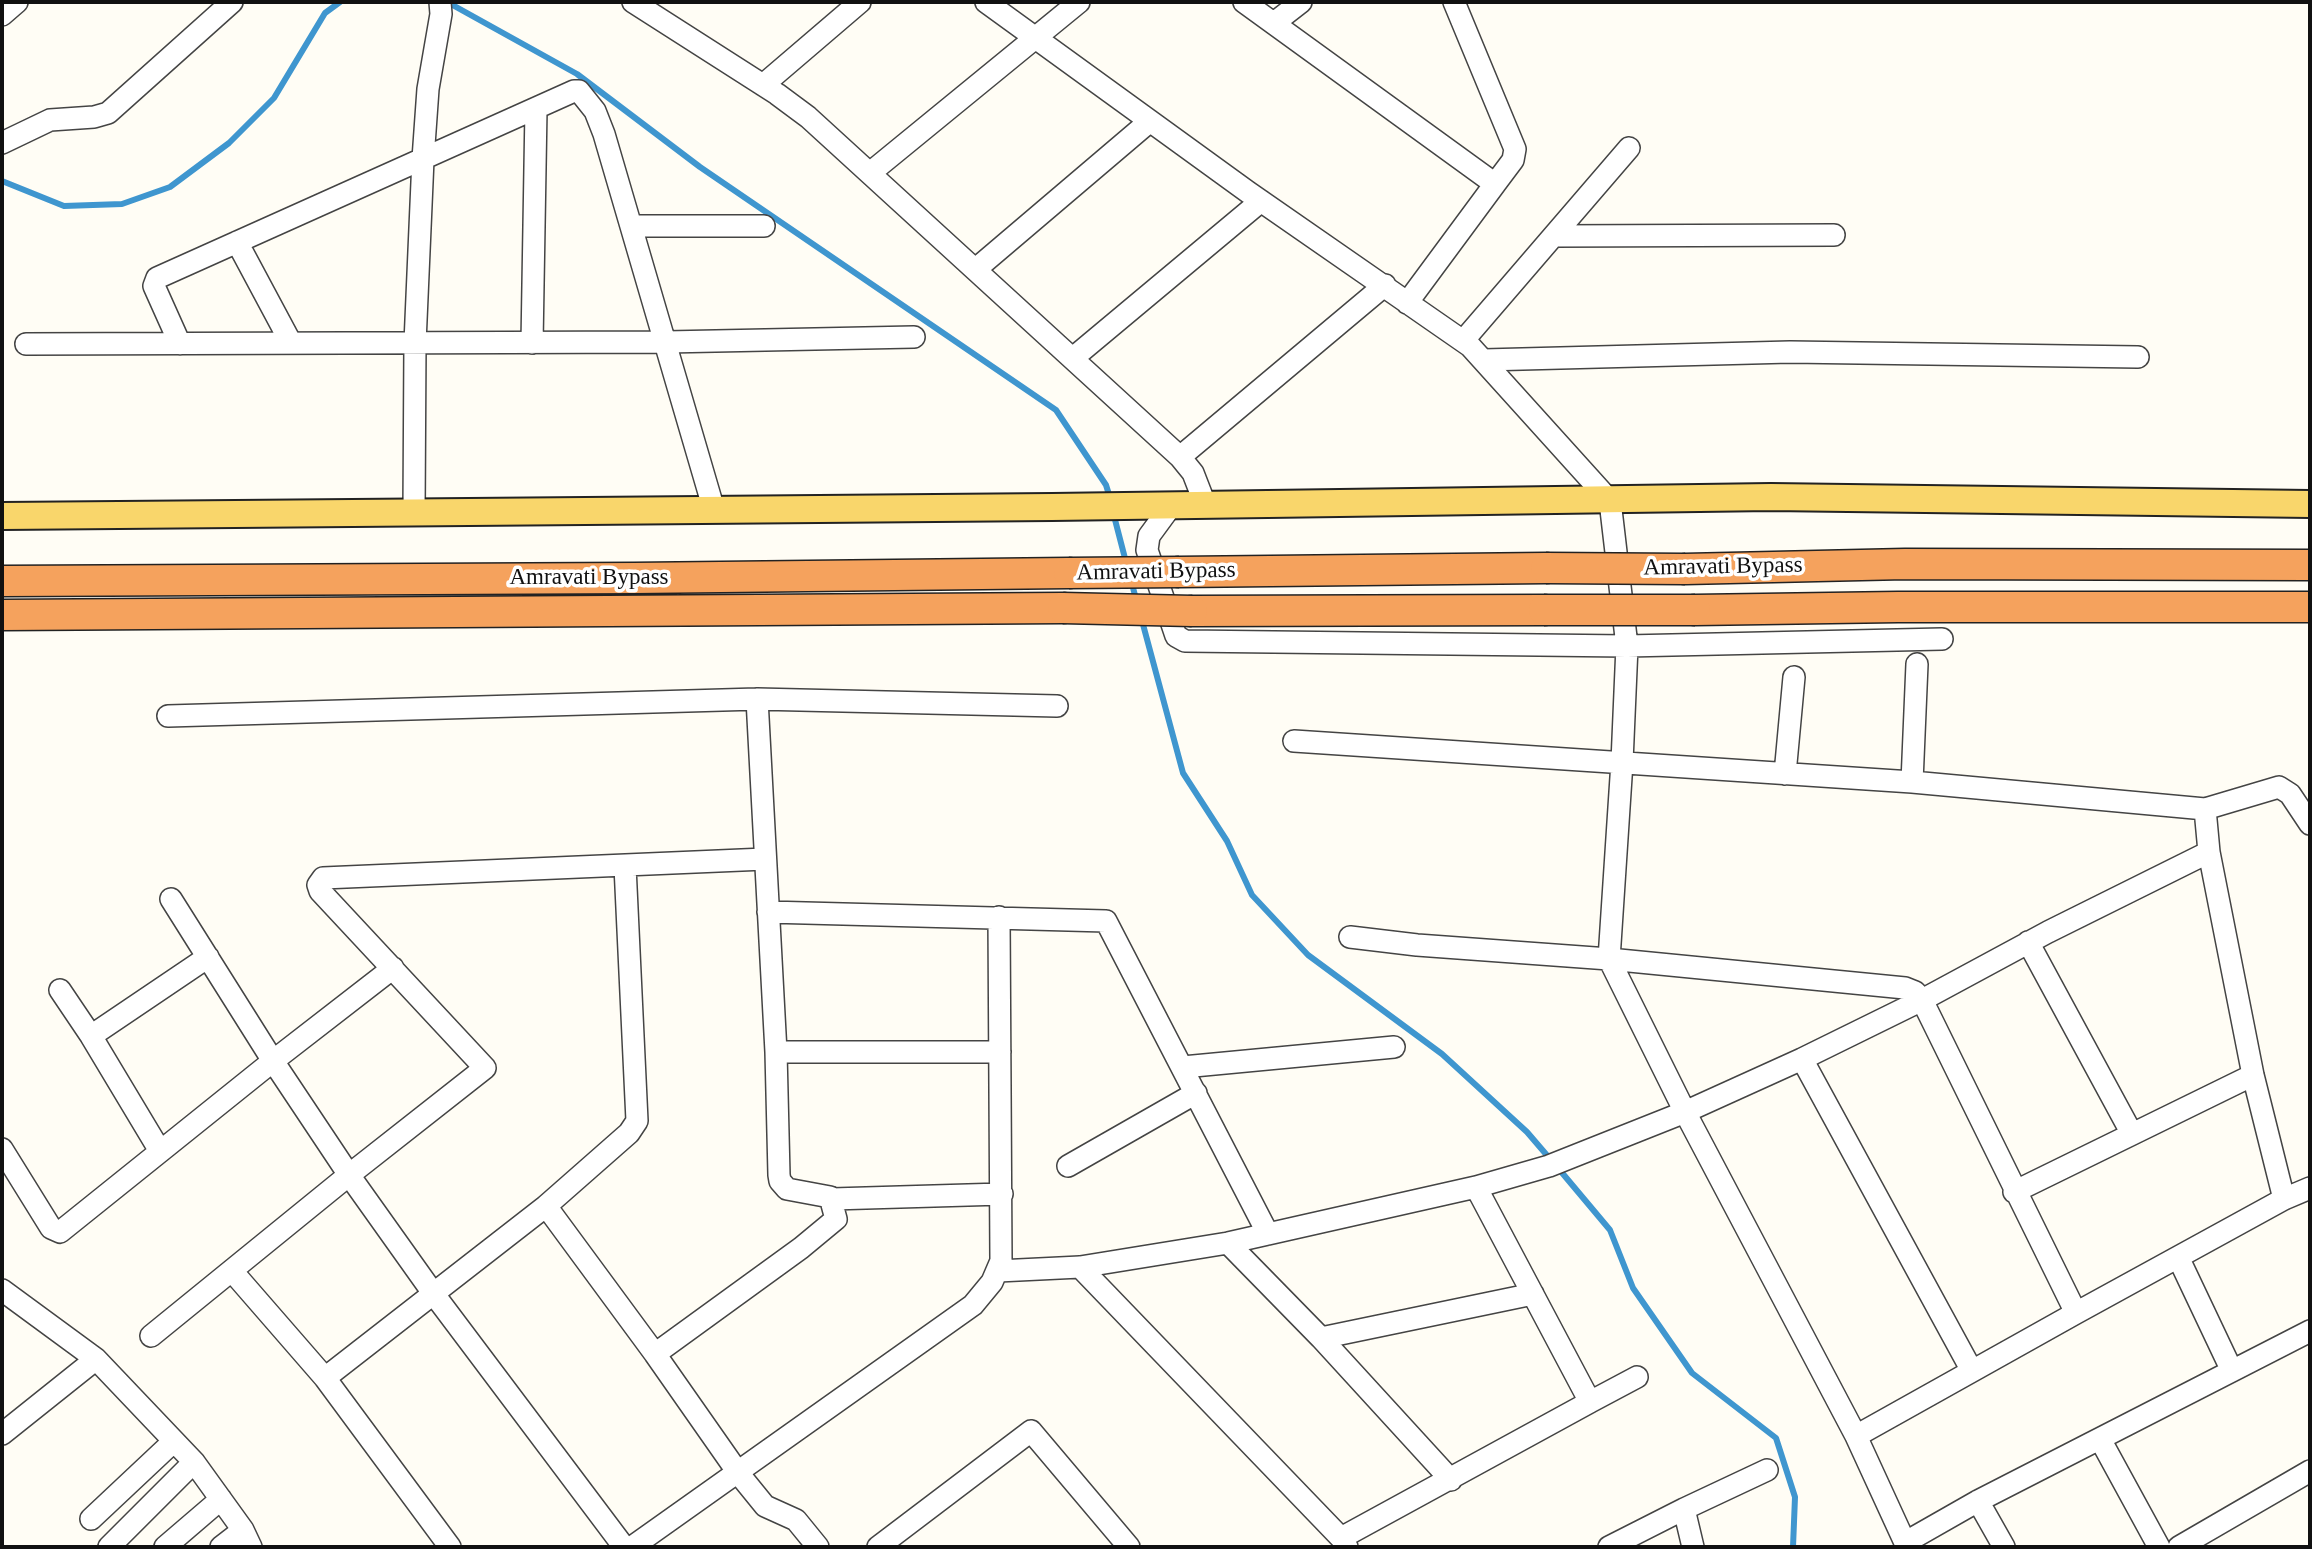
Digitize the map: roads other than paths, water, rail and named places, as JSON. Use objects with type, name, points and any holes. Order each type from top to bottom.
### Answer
[{"type":"highway","name":"Amravati Bypass","points":[[2,581],[1685,569],[1905,564],[2310,565]]},
{"type":"highway","points":[[634,578],[636,611]]},
{"type":"highway","name":"Amravati Bypass","points":[[2,615],[1063,608],[1192,611],[2310,607]]},
{"type":"main road","points":[[2,516],[1089,507],[1771,497],[2310,504]]},
{"type":"street","points":[[2,15],[17,2]]},
{"type":"street","points":[[2,143],[50,120],[94,117],[108,113],[232,2]]},
{"type":"street","points":[[414,512],[415,343],[423,159],[428,89],[441,13],[440,2]]},
{"type":"street","points":[[763,85],[860,2]]},
{"type":"street","points":[[986,2],[1261,201],[1464,341],[1610,501],[1627,646],[1609,959],[1685,1112],[1856,1436],[1907,1545],[1978,1501],[2310,1331]]},
{"type":"street","points":[[870,173],[1079,2]]},
{"type":"street","points":[[1244,2],[1495,184]]},
{"type":"street","points":[[1274,23],[1301,2]]},
{"type":"street","points":[[1407,303],[1513,160],[1515,149],[1454,2]]},
{"type":"street","points":[[643,4],[808,117],[1180,457],[1193,473],[1205,504]]},
{"type":"street","points":[[180,344],[154,286],[155,280],[574,91],[582,93],[595,111],[604,134],[714,510]]},
{"type":"street","points":[[532,343],[536,109]]},
{"type":"street","points":[[976,269],[1150,121]]},
{"type":"street","points":[[1464,341],[1629,148]]},
{"type":"street","points":[[1073,358],[1261,201]]},
{"type":"street","points":[[632,226],[764,226]]},
{"type":"street","points":[[1554,236],[1834,235]]},
{"type":"street","points":[[237,242],[291,343]]},
{"type":"street","points":[[1180,457],[1385,285]]},
{"type":"street","points":[[26,344],[666,342],[914,337]]},
{"type":"street","points":[[1484,360],[1790,352],[2138,357]]},
{"type":"street","points":[[1171,506],[1149,536],[1147,551],[1176,636],[1185,641],[1627,646],[1942,639]]},
{"type":"street","points":[[1912,782],[1917,664]]},
{"type":"street","points":[[1785,774],[1794,677]]},
{"type":"street","points":[[655,1354],[836,1219],[832,1199],[828,1195],[787,1189],[780,1181],[776,1052],[757,699]]},
{"type":"street","points":[[168,716],[757,699],[1056,706]]},
{"type":"street","points":[[1294,741],[1912,782],[2205,808],[2279,787],[2290,794],[2310,824]]},
{"type":"street","points":[[2205,808],[2209,852],[2253,1075],[2284,1199]]},
{"type":"street","points":[[998,1271],[1080,1267],[1228,1243],[1476,1186],[1549,1166],[1685,1112],[1802,1059],[2209,852]]},
{"type":"street","points":[[151,1336],[485,1068],[320,891],[318,885],[323,878],[765,859]]},
{"type":"street","points":[[326,1378],[545,1206],[629,1133],[637,1121],[625,866]]},
{"type":"street","points":[[171,899],[349,1175],[433,1293],[624,1547]]},
{"type":"street","points":[[768,912],[1106,921],[1268,1234]]},
{"type":"street","points":[[632,1547],[739,1474],[973,1305],[998,1271],[1001,1261],[1002,1194],[999,917]]},
{"type":"street","points":[[1350,937],[1417,945],[1609,959],[1905,988],[1915,992],[1922,1000],[2014,1192],[2076,1313]]},
{"type":"street","points":[[2028,942],[2132,1134]]},
{"type":"street","points":[[91,1036],[208,957]]},
{"type":"street","points":[[2,1149],[51,1228],[60,1232],[393,968]]},
{"type":"street","points":[[60,990],[160,1151]]},
{"type":"street","points":[[1182,1067],[1394,1046]]},
{"type":"street","points":[[776,1052],[1000,1052]]},
{"type":"street","points":[[1802,1059],[1972,1371]]},
{"type":"street","points":[[2014,1192],[2253,1075]]},
{"type":"street","points":[[1068,1166],[1196,1093]]},
{"type":"street","points":[[1476,1186],[1590,1402]]},
{"type":"street","points":[[1856,1436],[2284,1199],[2310,1188]]},
{"type":"street","points":[[832,1199],[1002,1194]]},
{"type":"street","points":[[545,1206],[655,1354],[739,1474],[765,1506],[796,1520],[818,1547]]},
{"type":"street","points":[[1228,1243],[1321,1338],[1451,1480]]},
{"type":"street","points":[[2178,1257],[2232,1371]]},
{"type":"street","points":[[1080,1267],[1344,1542],[1637,1377]]},
{"type":"street","points":[[232,1271],[326,1378],[450,1547]]},
{"type":"street","points":[[2,1290],[96,1359],[194,1462],[247,1539],[220,1547]]},
{"type":"street","points":[[1321,1338],[1533,1294]]},
{"type":"street","points":[[4,1427],[96,1359]]},
{"type":"street","points":[[878,1547],[1031,1431],[1124,1545]]},
{"type":"street","points":[[2101,1439],[2159,1547]]},
{"type":"street","points":[[91,1519],[174,1441]]},
{"type":"street","points":[[110,1547],[194,1462]]},
{"type":"street","points":[[1609,1547],[1684,1508],[1767,1470]]},
{"type":"street","points":[[2179,1547],[2310,1471]]},
{"type":"street","points":[[165,1547],[220,1499]]},
{"type":"street","points":[[1978,1501],[2004,1547]]},
{"type":"street","points":[[1684,1508],[1693,1547]]},
{"type":"waterway","points":[[2,181],[64,206],[122,204],[170,187],[229,143],[274,98],[325,13],[340,2]]},
{"type":"waterway","points":[[447,2],[577,74],[700,167],[1056,410],[1106,485],[1111,501]]},
{"type":"waterway","points":[[1113,512],[1127,566]]},
{"type":"waterway","points":[[1131,580],[1137,603]]},
{"type":"waterway","points":[[1141,617],[1183,773],[1227,841],[1252,895],[1308,955],[1442,1054],[1527,1132],[1551,1160]]},
{"type":"waterway","points":[[1558,1168],[1610,1230],[1633,1288],[1692,1373],[1776,1438],[1795,1497],[1793,1547]]}]
